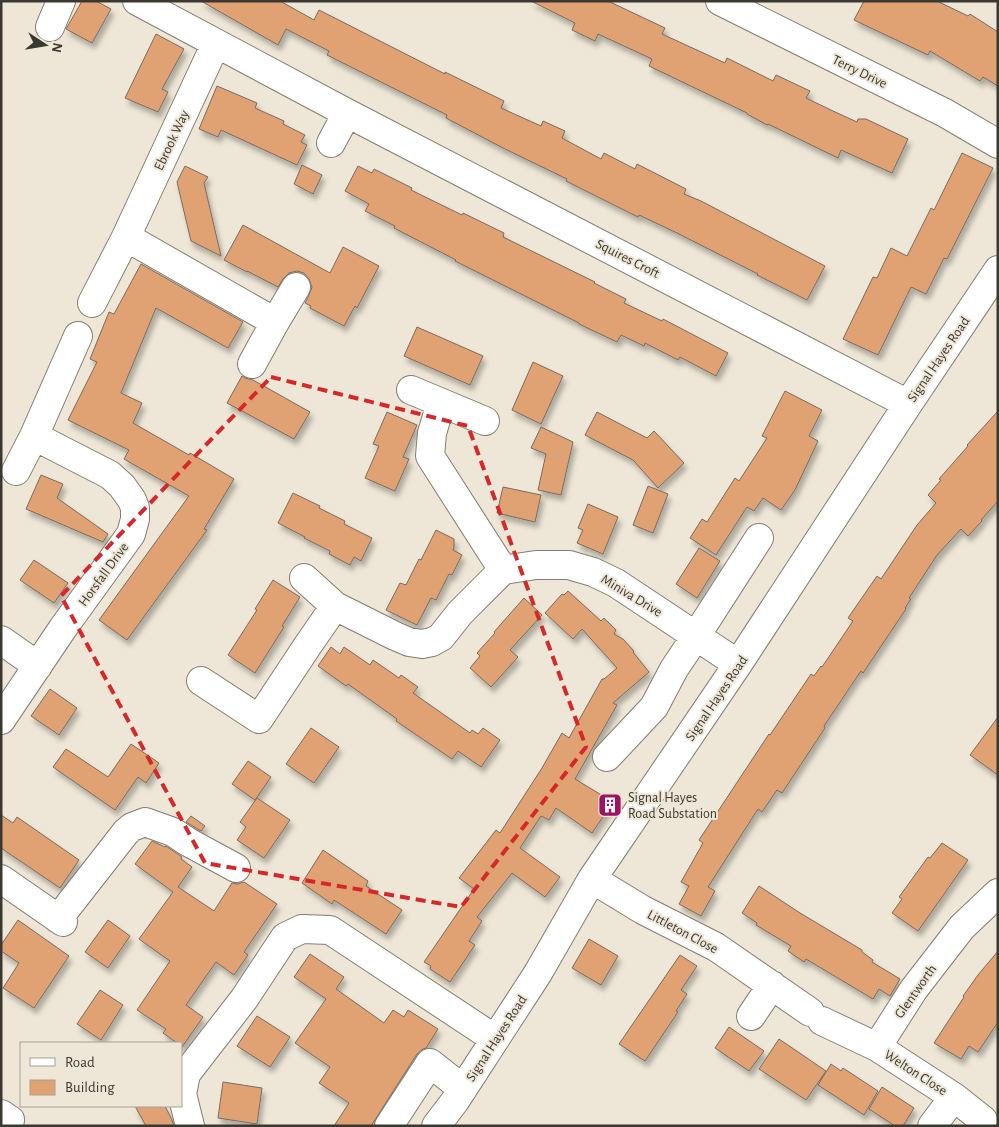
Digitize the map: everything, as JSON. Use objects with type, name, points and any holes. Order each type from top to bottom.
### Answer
[{"type":"street","points":[[50,27],[61,1]]},
{"type":"street","name":"Squires Croft","points":[[137,1],[347,113],[908,404]]},
{"type":"street","name":"Terry Drive","points":[[720,1],[945,113],[998,144]]},
{"type":"street","name":"Ebrook Way","points":[[92,303],[126,237],[216,44]]},
{"type":"street","points":[[331,143],[347,113]]},
{"type":"street","points":[[126,237],[274,322]]},
{"type":"street","name":"Signal Hayes Road","points":[[436,1126],[463,1089],[538,973],[592,879],[738,664],[998,270]]},
{"type":"street","points":[[252,364],[274,322],[296,287]]},
{"type":"street","points":[[16,471],[34,436],[78,336]]},
{"type":"street","points":[[411,390],[485,421]]},
{"type":"street","points":[[304,578],[335,606],[395,636],[409,642],[422,644],[432,642],[441,637],[460,613],[503,570],[430,456],[432,433],[441,403]]},
{"type":"street","name":"Horsfall Drive","points":[[1,720],[63,628],[131,534],[135,519],[135,508],[129,496],[122,486],[110,476],[34,436]]},
{"type":"street","points":[[607,756],[654,707],[674,669],[759,538]]},
{"type":"street","name":"Miniva Drive","points":[[503,570],[536,565],[569,565],[593,572],[616,583],[738,664]]},
{"type":"street","points":[[201,681],[260,719],[335,606]]},
{"type":"street","points":[[1,640],[38,666]]},
{"type":"street","points":[[1,879],[60,921],[126,832],[132,827],[145,822],[172,832],[193,836],[236,868]]},
{"type":"street","name":"Littleton Close","points":[[592,879],[643,910],[716,947],[816,1016],[877,1047]]},
{"type":"street","name":"Glentworth","points":[[877,1047],[920,981],[962,927],[998,893]]},
{"type":"street","points":[[190,1126],[182,1094],[183,1081],[186,1074],[244,999],[285,937],[302,928],[330,930],[495,1039]]},
{"type":"street","points":[[751,1016],[772,985]]},
{"type":"street","name":"Welton Close","points":[[877,1047],[954,1097],[983,1120]]},
{"type":"street","points":[[388,1126],[430,1063],[463,1089]]},
{"type":"street","name":"Welton Close","points":[[932,1126],[954,1097]]},
{"type":"street","points":[[1,1114],[10,1120],[9,1126]]},
{"type":"highlighted area","points":[[271,377],[468,426],[586,747],[461,907],[205,863],[61,596]]},
{"type":"building","points":[[82,1],[96,1],[111,9],[92,43],[66,29]]},
{"type":"building","points":[[201,1],[280,1],[314,20],[319,10],[445,74],[445,72],[504,101],[501,108],[541,126],[543,121],[565,131],[562,138],[601,159],[604,153],[635,169],[637,164],[686,189],[684,194],[825,266],[807,300],[677,233],[639,215],[638,217],[566,181],[567,179],[446,118],[447,115],[327,55],[329,51],[286,29],[278,45]]},
{"type":"building","points":[[531,1],[608,1],[665,28],[662,34],[725,63],[727,58],[773,81],[776,75],[810,91],[806,98],[857,122],[858,119],[866,119],[908,139],[892,173],[841,150],[838,158],[649,66],[652,59],[598,34],[595,41],[572,30],[575,23]]},
{"type":"building","points":[[864,1],[937,1],[968,16],[970,14],[998,32],[998,86],[983,77],[980,81],[930,51],[928,55],[854,20]]},
{"type":"building","points":[[156,34],[184,49],[162,89],[168,92],[158,112],[125,98]]},
{"type":"building","points":[[217,86],[257,103],[255,108],[284,121],[283,124],[305,135],[301,142],[307,145],[297,165],[221,130],[218,137],[199,129]]},
{"type":"building","points":[[962,153],[993,168],[947,259],[944,258],[926,294],[911,287],[878,355],[843,339],[873,277],[877,278],[891,248],[907,256],[931,208],[934,210]]},
{"type":"building","points":[[302,165],[322,175],[313,194],[294,184]]},
{"type":"building","points":[[185,166],[208,177],[204,183],[221,256],[191,241],[177,182]]},
{"type":"building","points":[[358,166],[372,173],[374,169],[412,188],[411,190],[504,233],[503,237],[626,299],[624,303],[662,321],[663,319],[728,353],[716,376],[680,357],[678,360],[645,343],[644,346],[621,335],[617,342],[455,261],[365,211],[369,204],[345,191]]},
{"type":"building","points":[[243,225],[330,273],[343,247],[379,266],[357,308],[355,306],[344,326],[310,308],[311,306],[305,303],[312,287],[304,273],[297,271],[289,273],[278,287],[224,260]]},
{"type":"building","points":[[141,264],[243,322],[228,348],[156,308],[121,393],[142,403],[133,423],[234,479],[204,529],[207,530],[127,640],[99,620],[189,496],[124,459],[129,450],[68,420],[97,362],[90,359],[109,312],[114,314]]},
{"type":"building","points":[[417,327],[483,356],[470,385],[404,356]]},
{"type":"building","points":[[533,362],[563,376],[541,424],[512,410]]},
{"type":"building","points":[[242,376],[253,380],[310,412],[294,439],[227,403]]},
{"type":"building","points":[[785,391],[822,410],[809,436],[818,441],[795,490],[781,510],[763,498],[754,511],[747,507],[716,555],[690,538],[702,519],[707,522],[735,478],[739,481],[767,438],[762,436]]},
{"type":"building","points":[[998,411],[998,501],[968,536],[961,529],[937,555],[909,598],[911,599],[906,609],[863,673],[861,671],[782,793],[777,790],[762,812],[758,809],[708,887],[715,891],[701,916],[679,904],[689,886],[681,882],[703,843],[699,840],[811,674],[814,676],[822,667],[853,621],[848,618],[877,576],[881,579],[917,525],[936,503],[928,495],[941,480],[939,479]]},
{"type":"building","points":[[387,412],[417,425],[403,457],[409,459],[395,491],[365,478],[379,446],[373,444]]},
{"type":"building","points":[[597,412],[647,438],[654,431],[684,463],[658,488],[633,460],[585,435]]},
{"type":"building","points":[[541,427],[573,442],[561,495],[538,490],[546,454],[531,448]]},
{"type":"building","points":[[41,475],[63,484],[57,498],[108,534],[103,542],[26,509]]},
{"type":"building","points":[[648,486],[668,494],[653,533],[633,525]]},
{"type":"building","points":[[503,487],[541,495],[535,522],[497,513]]},
{"type":"building","points":[[293,493],[320,506],[319,508],[345,521],[344,524],[372,538],[361,561],[354,557],[350,565],[329,554],[330,551],[278,523]]},
{"type":"building","points":[[588,504],[618,517],[603,554],[577,543],[583,530],[578,528]]},
{"type":"building","points":[[436,530],[454,539],[453,550],[462,555],[452,575],[449,574],[436,600],[431,598],[417,625],[386,610],[400,583],[406,585]]},
{"type":"building","points":[[699,548],[720,561],[697,598],[676,584]]},
{"type":"building","points":[[34,560],[68,583],[54,603],[20,580]]},
{"type":"building","points":[[273,580],[300,597],[282,626],[284,627],[255,673],[228,655],[257,610],[255,609]]},
{"type":"building","points":[[568,591],[601,621],[604,618],[616,630],[614,634],[623,639],[649,672],[613,703],[617,705],[575,779],[613,802],[592,833],[556,808],[549,820],[541,816],[520,848],[560,877],[545,897],[512,873],[477,917],[482,921],[469,941],[475,945],[450,982],[430,969],[431,966],[424,962],[474,889],[459,878],[496,830],[500,833],[562,733],[569,738],[602,679],[617,668],[582,629],[573,639],[545,613],[562,594],[564,595]]},
{"type":"building","points":[[524,598],[542,615],[510,650],[518,657],[491,687],[470,668],[480,656],[477,653]]},
{"type":"building","points":[[331,647],[340,654],[344,647],[370,665],[373,660],[399,678],[401,675],[418,687],[413,693],[470,733],[472,730],[478,734],[483,728],[500,740],[481,767],[458,751],[452,759],[396,721],[397,719],[348,684],[346,686],[318,666]]},
{"type":"building","points":[[50,689],[77,708],[59,735],[31,716]]},
{"type":"building","points":[[998,717],[998,775],[970,755]]},
{"type":"building","points":[[311,728],[339,747],[314,783],[286,764]]},
{"type":"building","points":[[131,744],[159,763],[146,783],[138,777],[115,810],[53,767],[66,749],[108,777]]},
{"type":"building","points":[[248,761],[271,777],[255,800],[232,784]]},
{"type":"building","points":[[257,798],[290,820],[264,858],[237,840],[246,827],[240,822]]},
{"type":"building","points":[[1,815],[13,823],[17,817],[79,860],[60,888],[1,848]]},
{"type":"building","points":[[191,816],[205,826],[201,831],[186,822]]},
{"type":"building","points":[[152,841],[166,846],[192,867],[178,887],[214,911],[232,883],[244,882],[277,904],[244,952],[248,955],[234,975],[216,962],[186,1005],[203,1017],[182,1047],[182,1042],[176,1042],[163,1033],[166,1029],[137,1010],[170,961],[139,939],[173,892],[135,864]]},
{"type":"building","points":[[942,843],[968,860],[918,931],[892,913],[902,899],[899,897],[928,857],[930,858]]},
{"type":"building","points":[[323,850],[368,881],[366,886],[402,910],[386,934],[334,900],[332,904],[302,883]]},
{"type":"building","points":[[759,886],[862,950],[873,960],[872,962],[900,979],[890,996],[879,989],[873,999],[806,959],[804,962],[788,951],[791,946],[756,925],[757,923],[742,913]]},
{"type":"building","points":[[18,920],[69,956],[34,1008],[3,988],[19,963],[1,951],[1,945]]},
{"type":"building","points":[[108,920],[130,936],[108,968],[85,952]]},
{"type":"building","points":[[589,939],[618,956],[601,985],[572,968]]},
{"type":"building","points":[[998,951],[998,1022],[978,1052],[969,1046],[961,1059],[934,1043],[963,996]]},
{"type":"building","points":[[310,954],[344,977],[336,989],[384,1023],[393,1010],[404,1017],[408,1010],[438,1029],[426,1048],[417,1054],[371,1126],[334,1126],[349,1103],[319,1083],[330,1067],[295,1043],[326,999],[294,977]]},
{"type":"building","points":[[680,955],[697,966],[681,990],[687,994],[676,1011],[678,1012],[645,1061],[619,1044]]},
{"type":"building","points":[[100,990],[123,1005],[101,1040],[77,1024]]},
{"type":"building","points":[[257,1016],[290,1037],[270,1067],[237,1046]]},
{"type":"building","points":[[729,1027],[764,1051],[749,1071],[715,1048]]},
{"type":"building","points":[[779,1039],[826,1071],[806,1100],[759,1069]]},
{"type":"building","points":[[831,1064],[841,1071],[843,1068],[878,1091],[864,1115],[818,1085]]},
{"type":"building","points":[[223,1082],[262,1088],[257,1124],[218,1118]]},
{"type":"building","points":[[882,1087],[914,1108],[903,1126],[895,1126],[869,1109]]},
{"type":"building","points":[[136,1107],[166,1107],[174,1126],[146,1126]]},
{"type":"place","name":"Signal Hayes Road Substation","points":[[610,805]]}]
